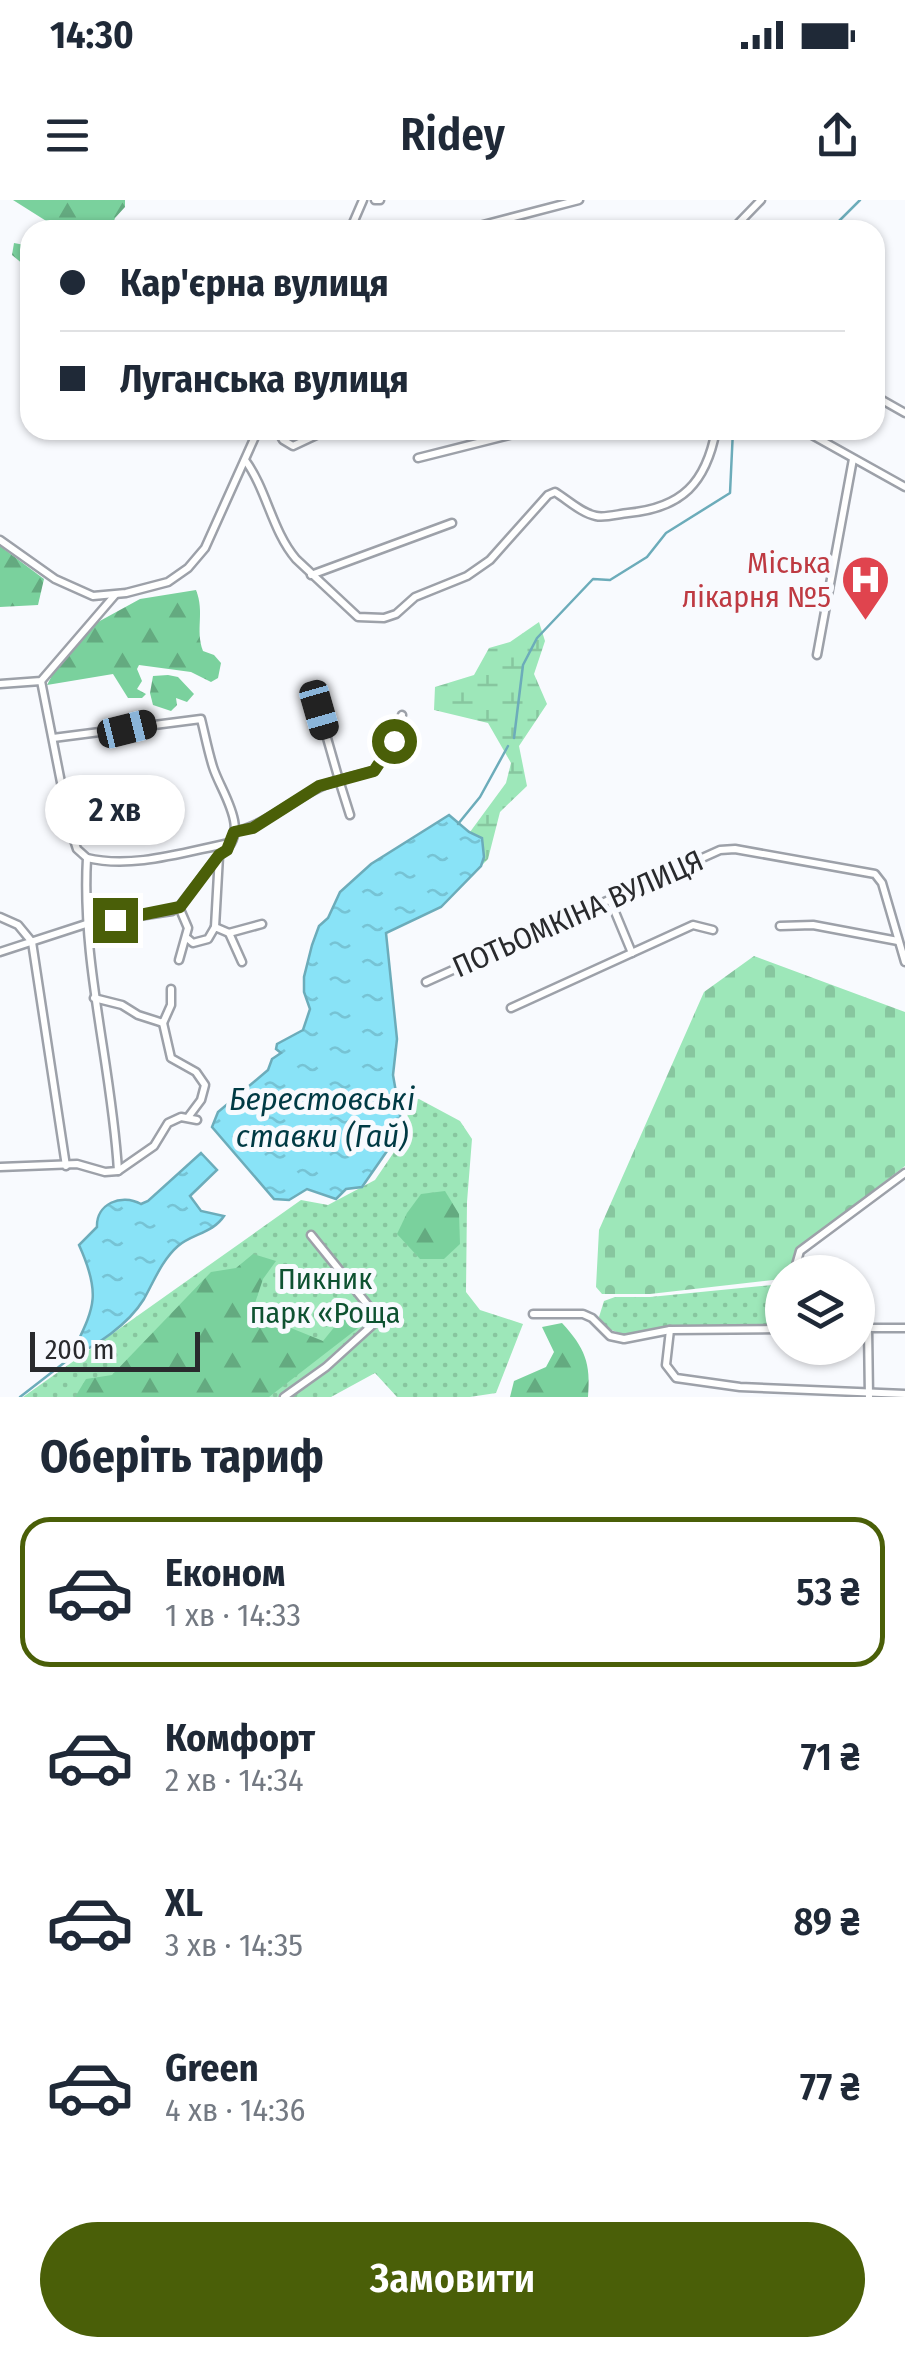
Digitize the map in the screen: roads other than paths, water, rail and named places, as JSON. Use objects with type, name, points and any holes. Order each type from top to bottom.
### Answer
[{"type":"street","points":[[503,220],[580,200]]},
{"type":"street","points":[[742,220],[762,200]]},
{"type":"street","points":[[0,540],[54,579],[93,596],[168,582],[188,568],[205,548],[253,440]]},
{"type":"street","points":[[283,440],[293,446],[306,440]]},
{"type":"street","points":[[418,458],[489,440]]},
{"type":"street","points":[[244,460],[256,475],[287,549],[311,575],[364,619],[396,614],[419,594],[467,576],[490,560],[555,492],[598,517],[644,512],[674,502],[691,490],[714,449],[715,440]]},
{"type":"street","points":[[820,440],[905,487]]},
{"type":"street","points":[[817,655],[853,458]]},
{"type":"street","points":[[311,575],[452,523]]},
{"type":"street","points":[[0,684],[41,682],[116,594]]},
{"type":"street","points":[[41,682],[70,828],[77,849],[87,858],[110,864],[130,862],[231,842]]},
{"type":"street","points":[[319,710],[350,815]]},
{"type":"street","points":[[234,832],[253,828],[319,786],[374,771],[394,741],[402,715]]},
{"type":"street","points":[[0,952],[86,924],[180,907],[231,842],[234,832],[233,810],[214,772],[201,719],[54,738]]},
{"type":"street","name":"ПОТЬОМКІНА ВУЛИЦЯ","points":[[426,982],[720,850],[735,849],[875,874],[882,883],[905,962]]},
{"type":"street","points":[[188,938],[193,943],[208,939],[214,926],[219,855]]},
{"type":"street","points":[[87,858],[86,924],[118,1170]]},
{"type":"street","points":[[610,900],[632,953]]},
{"type":"street","points":[[179,960],[188,938],[180,907]]},
{"type":"street","points":[[0,917],[18,925],[32,942],[66,1166]]},
{"type":"street","points":[[214,926],[229,933],[262,924]]},
{"type":"street","points":[[511,1008],[693,925],[713,930]]},
{"type":"street","points":[[780,926],[813,925],[898,941]]},
{"type":"street","points":[[229,933],[242,962]]},
{"type":"street","points":[[0,1167],[77,1164],[105,1172],[118,1170],[154,1146],[168,1123],[193,1118],[205,1085],[196,1072],[171,1058],[163,1023],[172,990]]},
{"type":"street","points":[[94,998],[163,1023]]},
{"type":"street","points":[[799,1255],[905,1173]]},
{"type":"street","points":[[284,1397],[326,1367],[379,1318],[311,1236]]},
{"type":"street","points":[[532,1314],[583,1314],[610,1336],[624,1339],[670,1330],[765,1329]]},
{"type":"street","points":[[875,1328],[905,1328]]},
{"type":"street","points":[[670,1330],[666,1365],[676,1378],[740,1387],[905,1394]]},
{"type":"street","points":[[869,1365],[869,1395]]},
{"type":"water","name":"Берестовські ставки (Гай)","points":[[449,815],[482,838],[481,866],[441,907],[386,933],[397,1039],[393,1075],[401,1121],[387,1151],[362,1187],[346,1189],[336,1199],[307,1189],[289,1200],[274,1199],[212,1127],[218,1112],[268,1070],[272,1059],[281,1053],[277,1044],[303,1030],[310,1009],[304,977],[312,945],[340,892],[371,864]]},
{"type":"water","name":"Берестовські ставки (Гай)","points":[[201,1153],[217,1170],[190,1196],[201,1211],[224,1216],[172,1252],[137,1309],[120,1326],[70,1358],[89,1315],[93,1291],[79,1245],[97,1227],[105,1207],[118,1200],[141,1204],[148,1201]]},
{"type":"waterway","points":[[840,220],[860,200]]},
{"type":"waterway","points":[[514,738],[523,665],[537,638],[593,579],[610,580],[647,557],[666,533],[730,493],[733,440]]},
{"type":"waterway","points":[[458,824],[480,797],[508,746]]},
{"type":"waterway","points":[[20,1397],[69,1359]]},
{"type":"place","name":"Міська лікарня №5","points":[[866,622]]},
{"type":"park label","name":"Пикник парк «Роща","points":[[325,1296]]}]
